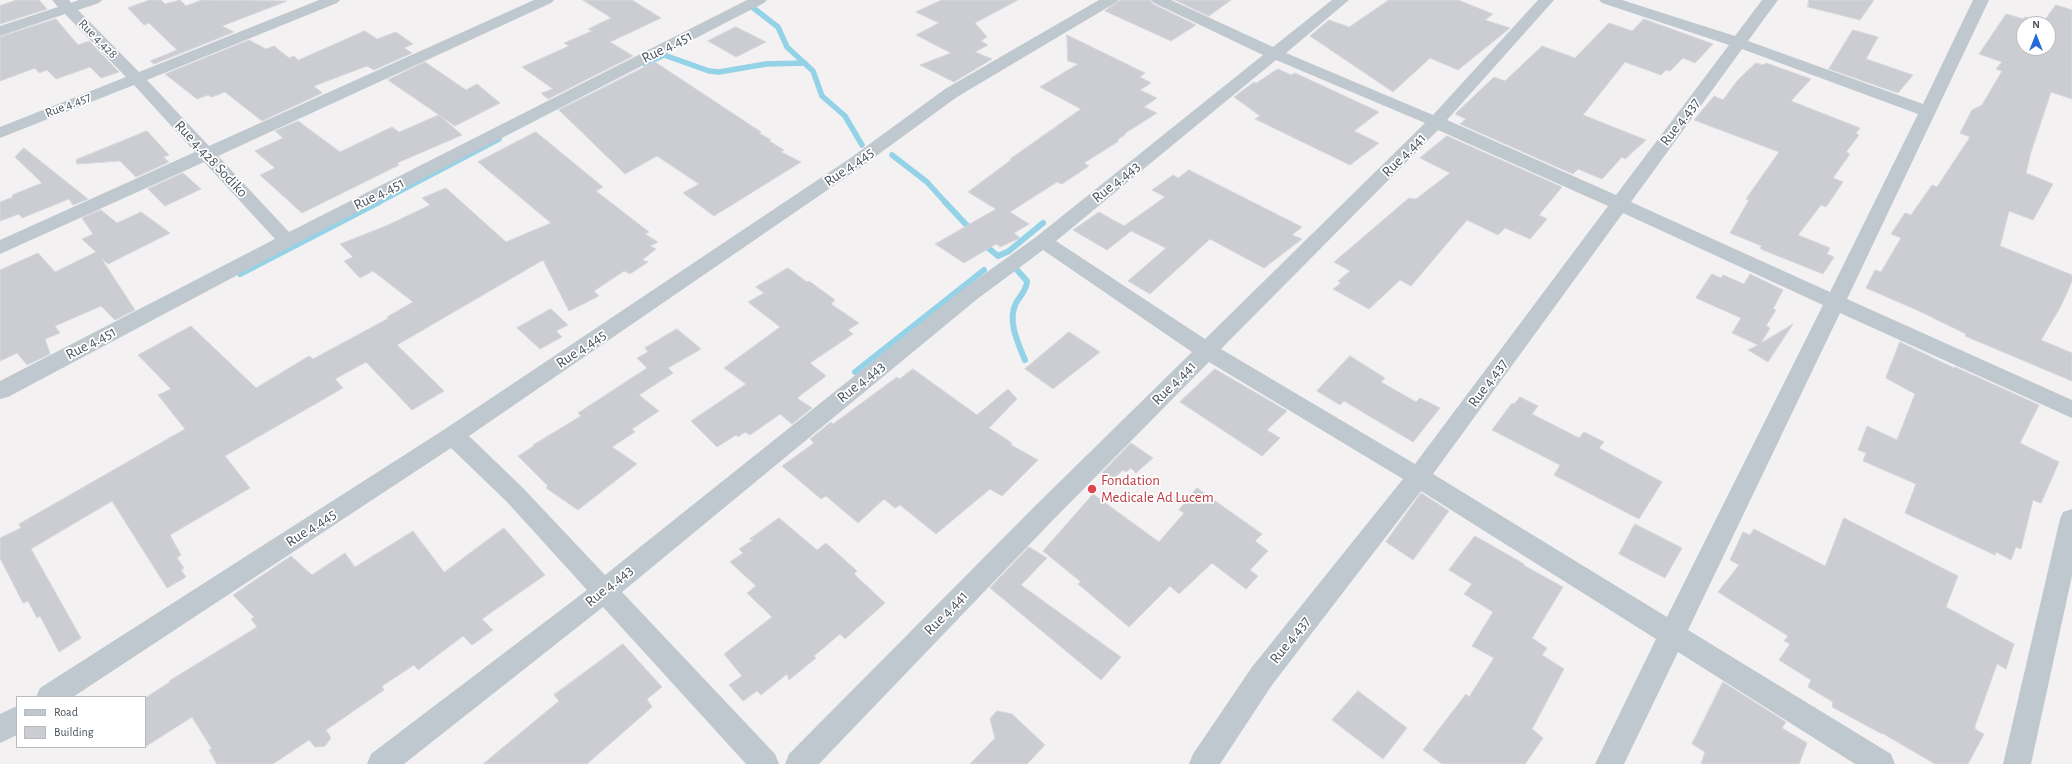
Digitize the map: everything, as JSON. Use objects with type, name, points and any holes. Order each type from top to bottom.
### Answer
[{"type":"street","points":[[0,31],[64,4],[94,0]]},
{"type":"street","name":"Rue 4.457","points":[[0,133],[332,0]]},
{"type":"street","points":[[0,248],[546,0]]},
{"type":"street","name":"Rue 4.451","points":[[0,391],[287,241],[759,0]]},
{"type":"street","name":"Rue 4.445","points":[[52,696],[453,435],[855,163],[951,93],[1110,0]]},
{"type":"street","points":[[1159,0],[1275,54],[1436,122],[1620,204],[1834,303],[2072,410]]},
{"type":"street","name":"Rue 4.443","points":[[381,764],[604,591],[969,295],[1043,241],[1341,0]]},
{"type":"street","name":"Rue 4.441","points":[[799,764],[1043,514],[1436,122],[1546,0]]},
{"type":"street","points":[[1607,0],[1739,43],[1928,112]]},
{"type":"street","name":"Rue 4.437","points":[[1203,764],[1262,676],[1418,477],[1770,0]]},
{"type":"street","points":[[1609,764],[1928,112],[1981,0]]},
{"type":"street","name":"Rue 4.428","points":[[64,4],[136,78]]},
{"type":"street","name":"Rue 4.428 Sodiko","points":[[136,78],[287,241]]},
{"type":"street","points":[[1043,241],[1207,351],[1418,477],[1881,764]]},
{"type":"street","points":[[453,435],[515,495],[765,764]]},
{"type":"street","points":[[2017,764],[2072,519]]},
{"type":"street","points":[[0,730],[16,720]]},
{"type":"building","points":[[17,0],[39,0],[47,9],[0,24],[0,6]]},
{"type":"building","points":[[150,0],[161,0],[165,4],[180,0],[186,6],[202,0],[287,1],[222,26],[234,32],[154,64],[150,61],[177,50],[149,23],[144,25],[128,8]]},
{"type":"building","points":[[583,0],[632,0],[661,18],[610,42],[633,56],[548,99],[541,93],[553,89],[522,67],[569,46],[564,43],[592,31],[588,29],[611,18]]},
{"type":"building","points":[[942,0],[1018,0],[975,23],[987,37],[981,41],[988,45],[975,52],[992,59],[954,82],[920,65],[951,53],[916,35],[939,23],[916,12]]},
{"type":"building","points":[[1120,0],[1150,0],[1153,4],[1196,25],[1171,41],[1105,11]]},
{"type":"building","points":[[1175,0],[1231,0],[1209,16]]},
{"type":"building","points":[[1389,0],[1458,0],[1493,14],[1485,20],[1510,28],[1458,70],[1430,58],[1393,92],[1310,36],[1329,20],[1349,27]]},
{"type":"building","points":[[1809,0],[1874,0],[1860,20],[1808,7]]},
{"type":"building","points":[[2056,5],[2072,10],[2072,99],[2051,92],[2031,152],[2026,173],[2053,184],[2033,220],[2009,211],[2000,246],[2072,275],[2072,281],[2061,306],[2041,340],[2072,353],[2072,381],[1965,336],[1966,334],[1917,310],[1866,288],[1875,270],[1881,272],[1901,238],[1891,234],[1905,213],[1911,215],[1932,185],[1937,187],[1970,137],[1960,133],[1972,110],[1982,105],[2002,71],[1996,69],[2002,62],[1979,54],[2006,14],[2016,17],[2016,56],[2056,56],[2056,16],[2048,16]]},
{"type":"building","points":[[56,19],[78,45],[89,41],[119,72],[101,78],[90,67],[56,79],[47,70],[39,73],[35,68],[0,81],[0,37]]},
{"type":"building","points":[[1644,19],[1713,44],[1695,63],[1683,58],[1670,71],[1666,70],[1661,75],[1625,62],[1583,115],[1646,140],[1625,159],[1622,157],[1602,179],[1578,169],[1573,174],[1460,124],[1466,119],[1455,114],[1494,77],[1505,81],[1542,46],[1575,58],[1609,23],[1632,31]]},
{"type":"building","points":[[736,27],[766,42],[736,57],[708,41]]},
{"type":"building","points":[[1853,30],[1878,37],[1866,59],[1913,75],[1898,93],[1829,69]]},
{"type":"building","points":[[365,31],[377,39],[396,32],[413,44],[404,48],[412,53],[374,70],[367,66],[314,86],[322,93],[262,121],[225,92],[212,97],[208,95],[197,99],[165,74],[249,40],[266,49],[274,46],[289,58],[294,56],[298,60]]},
{"type":"building","points":[[1067,35],[1145,73],[1140,77],[1151,83],[1140,90],[1157,98],[1144,107],[1157,113],[1124,134],[1126,134],[1117,140],[1119,141],[1084,163],[1089,166],[1062,184],[1057,182],[1010,212],[1029,224],[1014,233],[1020,238],[1000,247],[996,244],[964,263],[935,244],[996,209],[968,192],[1011,160],[1010,159],[1081,109],[1040,87],[1078,64],[1068,61]]},
{"type":"building","points":[[425,62],[466,90],[477,84],[500,103],[455,126],[388,80]]},
{"type":"building","points":[[655,62],[761,132],[759,133],[784,150],[781,152],[801,162],[714,216],[683,193],[699,184],[657,156],[625,174],[559,110]]},
{"type":"building","points":[[1756,63],[1763,65],[1766,63],[1811,79],[1791,101],[1860,128],[1856,133],[1859,135],[1846,152],[1850,154],[1833,178],[1843,182],[1826,207],[1821,205],[1798,235],[1830,248],[1827,254],[1834,257],[1823,274],[1763,250],[1760,248],[1762,246],[1730,233],[1749,200],[1746,199],[1779,152],[1694,120],[1714,96],[1723,100],[1737,81]]},
{"type":"building","points":[[1278,69],[1291,75],[1295,73],[1379,112],[1354,131],[1379,143],[1350,165],[1255,119],[1260,116],[1234,97],[1254,82],[1256,83]]},
{"type":"building","points":[[439,115],[462,135],[397,163],[399,165],[302,213],[260,175],[275,168],[255,151],[283,138],[275,131],[298,121],[340,152],[392,127],[399,132]]},
{"type":"building","points":[[147,131],[169,155],[163,157],[169,162],[136,177],[120,161],[77,164],[76,160]]},
{"type":"building","points":[[536,132],[603,187],[596,191],[649,232],[645,234],[658,242],[650,246],[656,249],[642,260],[648,262],[630,274],[624,271],[594,291],[599,296],[569,311],[543,260],[397,345],[444,391],[412,410],[366,362],[335,379],[343,388],[225,456],[250,488],[170,535],[181,555],[177,558],[184,568],[181,570],[186,577],[167,588],[112,501],[31,549],[81,638],[59,652],[40,616],[37,618],[28,601],[23,603],[0,558],[0,538],[21,528],[19,524],[185,429],[158,395],[171,389],[138,355],[191,326],[256,388],[309,356],[313,359],[389,318],[387,317],[413,302],[373,271],[360,278],[344,261],[353,257],[340,244],[386,226],[430,205],[422,198],[446,188],[506,242],[551,223],[478,162]]},
{"type":"building","points":[[1447,136],[1562,187],[1539,215],[1547,219],[1530,239],[1505,228],[1498,235],[1467,220],[1411,286],[1400,280],[1369,309],[1333,289],[1341,283],[1338,281],[1350,271],[1334,262],[1409,198],[1416,199],[1450,173],[1420,158]]},
{"type":"building","points":[[24,148],[88,199],[73,205],[69,199],[22,218],[19,214],[0,221],[0,202],[13,197],[12,195],[42,183],[15,157]]},
{"type":"building","points":[[1189,170],[1302,227],[1292,235],[1302,239],[1264,268],[1210,239],[1150,294],[1128,281],[1166,248],[1131,231],[1107,250],[1073,230],[1099,212],[1124,226],[1165,197],[1152,190],[1173,175],[1178,178]]},
{"type":"building","points":[[183,173],[201,189],[165,206],[148,189]]},
{"type":"building","points":[[101,210],[117,223],[141,212],[170,233],[108,264],[101,258],[135,310],[115,320],[101,306],[55,326],[60,333],[45,339],[50,354],[27,365],[17,353],[0,361],[0,270],[38,253],[55,272],[96,252],[82,239],[93,234],[82,218]]},
{"type":"building","points":[[788,268],[835,300],[831,304],[859,323],[848,330],[853,334],[810,363],[826,376],[797,398],[812,408],[792,424],[780,414],[750,435],[745,432],[738,437],[736,435],[717,447],[691,421],[746,384],[724,368],[780,327],[748,302],[764,293],[756,287]]},
{"type":"building","points":[[1712,274],[1721,278],[1723,275],[1744,284],[1750,274],[1783,290],[1773,309],[1776,310],[1766,326],[1770,328],[1761,343],[1793,324],[1768,362],[1748,350],[1758,345],[1732,333],[1741,318],[1696,298]]},
{"type":"building","points":[[551,309],[568,325],[556,331],[562,337],[540,349],[517,328]]},
{"type":"building","points":[[677,329],[701,349],[668,368],[673,373],[639,395],[659,411],[632,429],[635,432],[612,447],[637,464],[578,510],[546,488],[548,486],[518,456],[534,446],[533,445],[581,416],[578,413],[647,368],[637,358],[648,352],[645,348]]},
{"type":"building","points":[[1069,332],[1100,352],[1053,389],[1025,369]]},
{"type":"building","points":[[1900,342],[1954,368],[1955,367],[2039,405],[2020,443],[2059,462],[2041,503],[2033,500],[2021,549],[2016,547],[2011,560],[1996,552],[1995,555],[1905,513],[1916,484],[1863,461],[1866,453],[1858,450],[1867,426],[1897,440],[1915,394],[1886,378]]},
{"type":"building","points":[[1350,356],[1385,378],[1381,382],[1416,402],[1420,398],[1440,408],[1413,442],[1344,401],[1340,405],[1317,391]]},
{"type":"building","points":[[913,369],[977,415],[1008,389],[1017,399],[989,428],[1012,443],[1011,445],[1038,460],[1002,496],[990,489],[936,534],[900,505],[895,508],[884,499],[858,523],[826,496],[821,499],[782,466],[814,443],[810,439],[831,422],[833,424],[897,377],[899,379]]},
{"type":"building","points":[[1215,369],[1287,411],[1267,430],[1280,438],[1262,456],[1180,402]]},
{"type":"building","points":[[1520,397],[1538,406],[1532,414],[1579,438],[1584,432],[1604,442],[1599,448],[1662,482],[1639,519],[1554,475],[1560,465],[1492,430],[1512,403],[1514,404]]},
{"type":"building","points":[[1131,443],[1153,458],[1136,473],[1131,468],[1126,472],[1123,470],[1111,481],[1101,474]]},
{"type":"building","points":[[1197,488],[1262,534],[1255,541],[1268,551],[1250,570],[1258,576],[1246,589],[1212,563],[1179,594],[1170,586],[1129,627],[1078,584],[1081,582],[1043,551],[1093,494],[1159,542],[1184,513],[1179,510]]},
{"type":"building","points":[[1421,493],[1449,511],[1413,560],[1386,542]]},
{"type":"building","points":[[779,518],[817,550],[826,543],[857,571],[854,574],[885,603],[845,639],[840,634],[814,656],[816,658],[789,680],[787,674],[761,695],[757,691],[743,701],[729,685],[742,676],[724,654],[772,617],[747,593],[756,586],[730,562],[743,553],[739,549],[753,540],[750,539]]},
{"type":"building","points":[[1844,518],[1958,576],[1946,607],[2014,644],[2006,669],[1997,664],[1975,726],[1975,729],[1984,734],[1968,764],[1935,764],[1882,733],[1832,707],[1833,702],[1808,687],[1811,680],[1779,660],[1790,644],[1784,641],[1788,636],[1718,592],[1739,565],[1730,560],[1743,532],[1750,535],[1754,529],[1825,566]]},
{"type":"building","points":[[1635,524],[1682,548],[1665,578],[1619,554]]},
{"type":"building","points":[[504,528],[545,575],[482,619],[493,630],[472,645],[463,636],[418,670],[414,665],[382,686],[384,690],[326,730],[331,738],[325,746],[315,747],[309,740],[273,764],[217,764],[209,750],[212,749],[192,717],[146,746],[146,697],[170,682],[169,681],[257,627],[251,619],[254,617],[233,595],[291,556],[312,575],[345,553],[355,567],[413,531],[444,572]]},
{"type":"building","points":[[1475,536],[1563,587],[1532,638],[1547,648],[1542,655],[1564,669],[1532,729],[1543,738],[1525,764],[1442,764],[1423,750],[1466,694],[1469,697],[1494,658],[1472,646],[1493,612],[1464,594],[1472,584],[1449,570]]},
{"type":"building","points":[[1029,547],[1047,558],[1021,585],[1121,657],[1101,680],[990,588]]},
{"type":"building","points":[[623,644],[662,687],[647,699],[652,707],[587,764],[483,764],[559,701],[554,695]]},
{"type":"building","points":[[1723,682],[1786,722],[1782,728],[1807,743],[1799,764],[1701,764],[1705,752],[1692,744]]},
{"type":"building","points":[[1358,691],[1407,728],[1383,759],[1332,720]]},
{"type":"building","points":[[997,711],[1012,714],[1045,745],[1027,764],[970,764],[995,738],[990,719]]},
{"type":"waterway","points":[[752,7],[778,27],[787,47],[804,63]]},
{"type":"waterway","points":[[645,64],[664,55],[709,71],[719,72],[766,64],[804,63]]},
{"type":"waterway","points":[[804,63],[813,71],[822,96],[845,116],[862,145]]},
{"type":"waterway","points":[[377,203],[499,139]]},
{"type":"waterway","points":[[892,155],[927,182],[946,203]]},
{"type":"waterway","points":[[240,274],[379,202]]},
{"type":"waterway","points":[[945,202],[973,232]]},
{"type":"waterway","points":[[984,241],[987,247],[998,256],[1009,251],[1043,223]]},
{"type":"waterway","points":[[855,372],[984,270]]},
{"type":"waterway","points":[[1017,270],[1027,281],[1025,290],[1016,303],[1013,317],[1014,332],[1025,360]]},
{"type":"place","name":"Fondation Medicale Ad Lucem","points":[[1092,489]]}]
